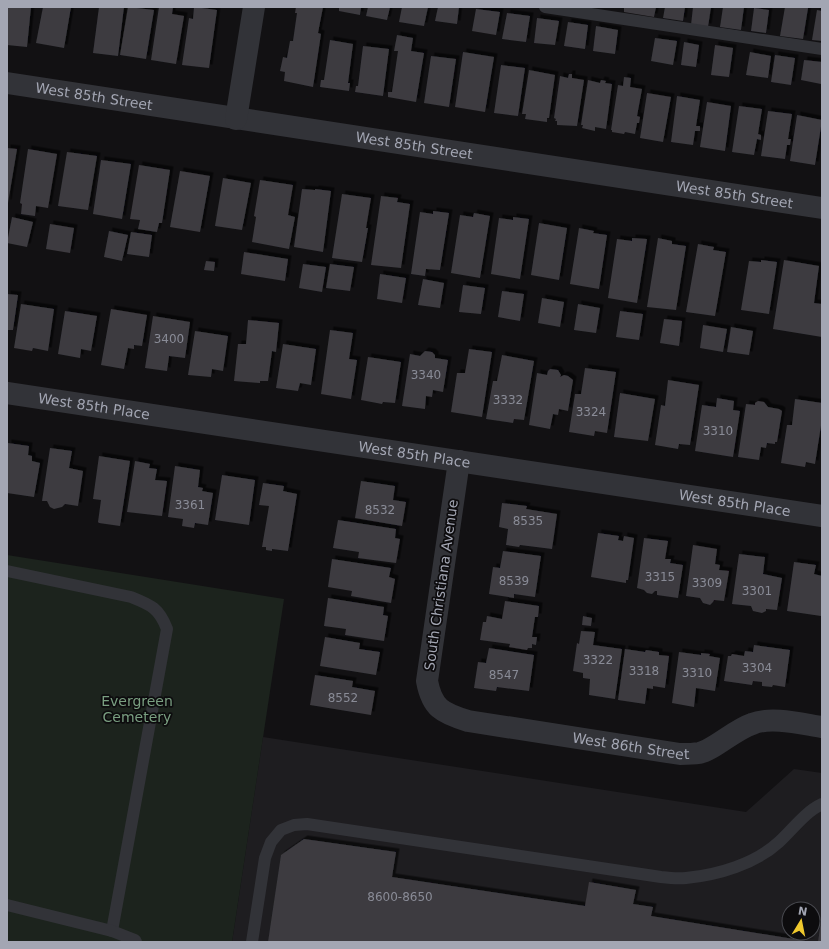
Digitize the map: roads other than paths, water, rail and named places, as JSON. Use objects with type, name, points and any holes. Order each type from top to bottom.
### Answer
[{"type":"street","points":[[236,119],[254,7]]},
{"type":"street","name":"West 85th Street","points":[[7,83],[822,208]]},
{"type":"street","name":"West 85th Place","points":[[7,393],[822,516]]},
{"type":"street","name":"South Christiana Avenue","points":[[436,706],[430,696],[427,681],[459,461]]},
{"type":"street","name":"West 86th Street","points":[[436,706],[452,716],[468,721],[680,754],[699,753],[713,747],[737,730],[754,723],[772,721],[822,728]]},
{"type":"lane","points":[[545,7],[822,49]]},
{"type":"lane","points":[[7,571],[131,597],[147,603],[158,611],[163,618],[167,629],[112,931]]},
{"type":"lane","points":[[252,942],[264,858],[271,842],[281,830],[294,825],[307,824],[654,876],[684,879],[731,868],[755,858],[778,843],[813,808],[822,804]]},
{"type":"lane","points":[[7,905],[112,931],[135,940],[136,942]]},
{"type":"park label","name":"Evergreen Cemetery","points":[[137,710]]}]
